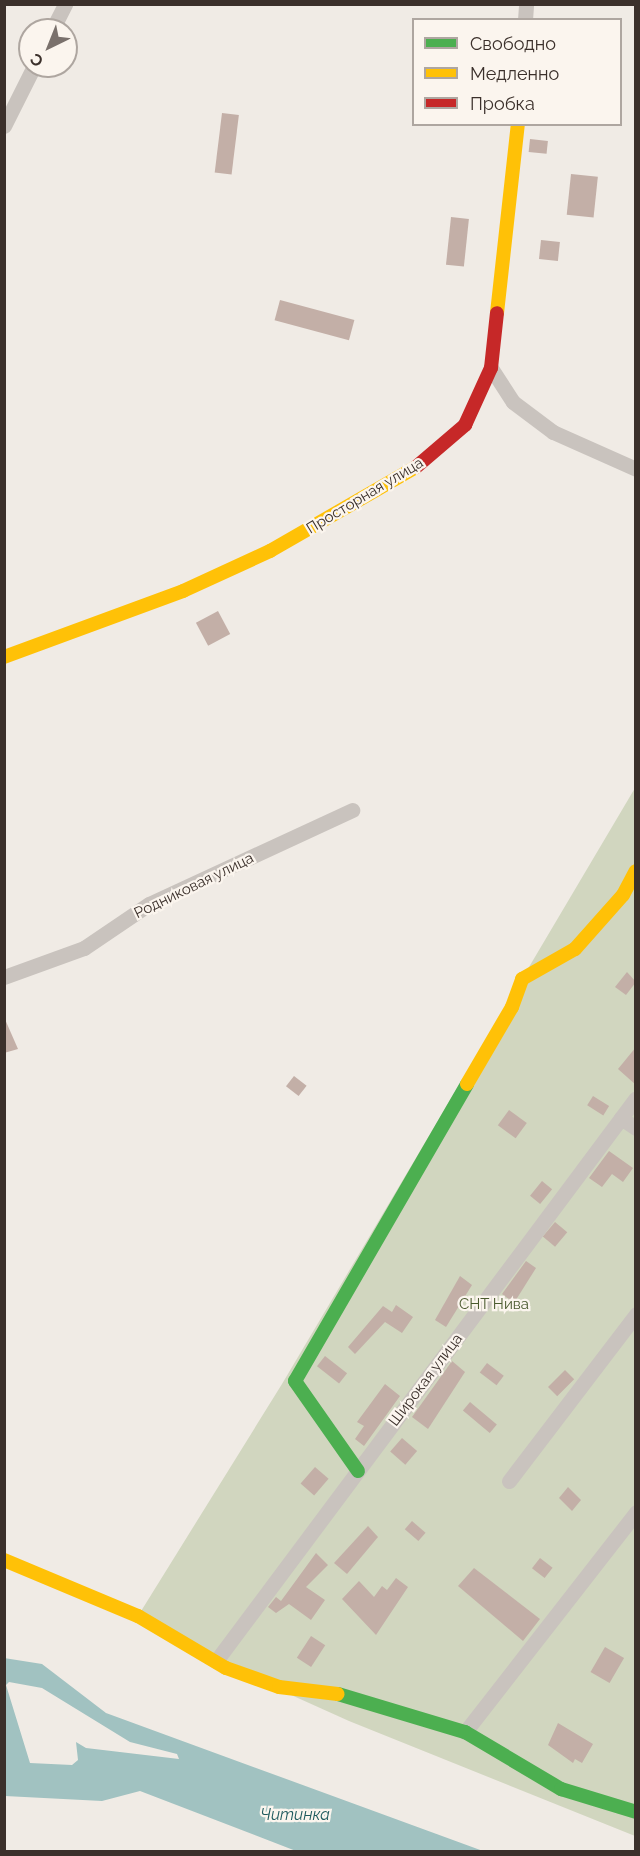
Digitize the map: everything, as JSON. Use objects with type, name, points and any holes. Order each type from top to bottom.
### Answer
[{"type":"street","points":[[58,18],[65,4]]},
{"type":"street","points":[[4,126],[28,78]]},
{"type":"street","name":"Просторная улица","points":[[4,657],[194,586],[270,551],[397,481],[443,448],[465,425],[490,368],[518,126]]},
{"type":"street","points":[[490,368],[513,402],[554,432],[636,469]]},
{"type":"street","name":"Родниковая улица","points":[[4,977],[84,948],[149,904],[352,810]]},
{"type":"street","points":[[358,1471],[295,1381],[506,1018],[522,980],[575,949],[623,895],[636,871]]},
{"type":"street","name":"Широкая улица","points":[[216,1661],[636,1098]]},
{"type":"street","points":[[621,1118],[636,1128]]},
{"type":"street","points":[[509,1481],[636,1314]]},
{"type":"street","points":[[465,1732],[636,1512]]},
{"type":"street","points":[[4,1560],[110,1602],[216,1661],[279,1687],[350,1696],[465,1732],[561,1788],[636,1812]]},
{"type":"green space","name":"СНТ Нива","points":[[635,788],[635,1836],[349,1721],[216,1661],[138,1616],[282,1384]]},
{"type":"water","name":"Читинка","points":[[4,1658],[42,1664],[106,1713],[483,1851],[296,1851],[140,1791],[102,1801],[5,1796]],"holes":[[[9,1682],[42,1688],[130,1742],[177,1754],[179,1759],[86,1748],[76,1742],[78,1760],[72,1765],[30,1763],[6,1685]]]},
{"type":"building","points":[[222,113],[239,115],[232,175],[215,173]]},
{"type":"building","points":[[530,139],[548,141],[547,154],[529,152]]},
{"type":"building","points":[[571,174],[598,177],[594,218],[567,215]]},
{"type":"building","points":[[451,217],[469,219],[464,267],[446,265]]},
{"type":"building","points":[[541,240],[560,242],[558,261],[539,259]]},
{"type":"building","points":[[280,300],[354,320],[349,340],[275,320]]},
{"type":"building","points":[[218,611],[230,634],[208,646],[196,623]]},
{"type":"building","points":[[627,972],[636,982],[626,995],[615,987]]},
{"type":"building","points":[[4,1017],[18,1049],[4,1053]]},
{"type":"building","points":[[636,1047],[636,1085],[618,1069]]},
{"type":"building","points":[[294,1076],[307,1086],[299,1096],[286,1086]]},
{"type":"building","points":[[593,1096],[609,1106],[603,1115],[587,1105]]},
{"type":"building","points":[[509,1110],[527,1123],[516,1138],[498,1125]]},
{"type":"building","points":[[609,1151],[633,1168],[623,1182],[612,1174],[602,1187],[589,1178]]},
{"type":"building","points":[[542,1181],[552,1189],[540,1204],[530,1196]]},
{"type":"building","points":[[555,1222],[567,1232],[555,1247],[543,1237]]},
{"type":"building","points":[[526,1261],[536,1268],[514,1303],[502,1294]]},
{"type":"building","points":[[460,1276],[472,1285],[446,1327],[435,1320]]},
{"type":"building","points":[[396,1305],[413,1317],[402,1333],[385,1322],[355,1354],[348,1347],[383,1306],[392,1312]]},
{"type":"building","points":[[325,1356],[347,1373],[339,1383],[317,1366]]},
{"type":"building","points":[[452,1361],[465,1372],[428,1429],[412,1417]]},
{"type":"building","points":[[487,1363],[504,1376],[497,1385],[480,1373]]},
{"type":"building","points":[[565,1370],[574,1379],[557,1396],[548,1387]]},
{"type":"building","points":[[385,1384],[400,1396],[364,1446],[355,1439],[364,1426],[357,1422]]},
{"type":"building","points":[[470,1402],[497,1424],[490,1433],[463,1410]]},
{"type":"building","points":[[402,1438],[417,1451],[405,1465],[390,1452]]},
{"type":"building","points":[[315,1467],[329,1479],[314,1495],[301,1484]]},
{"type":"building","points":[[568,1487],[581,1500],[572,1511],[559,1498]]},
{"type":"building","points":[[412,1521],[426,1533],[418,1541],[405,1529]]},
{"type":"building","points":[[368,1526],[378,1537],[347,1574],[334,1563]]},
{"type":"building","points":[[316,1553],[328,1565],[306,1587],[325,1600],[311,1620],[289,1604],[276,1613],[268,1607],[276,1597],[281,1601]]},
{"type":"building","points":[[540,1558],[553,1568],[545,1578],[532,1568]]},
{"type":"building","points":[[474,1568],[540,1619],[523,1641],[458,1586]]},
{"type":"building","points":[[396,1578],[408,1587],[376,1635],[342,1599],[359,1581],[374,1597],[382,1586],[387,1590]]},
{"type":"building","points":[[311,1636],[325,1645],[311,1667],[297,1658]]},
{"type":"building","points":[[605,1647],[624,1658],[610,1683],[590,1672]]},
{"type":"building","points":[[558,1723],[593,1744],[582,1763],[575,1759],[573,1763],[548,1745]]},
{"type":"traffic: fast","points":[[358,1471],[295,1381],[467,1084]]},
{"type":"traffic: fast","points":[[338,1694],[465,1732],[561,1789],[636,1812]]},
{"type":"traffic: slow","points":[[497,313],[518,126]]},
{"type":"traffic: slow","points":[[4,657],[183,591],[270,551],[416,467]]},
{"type":"traffic: slow","points":[[467,1084],[512,1007],[522,979],[575,949],[623,895],[636,871]]},
{"type":"traffic: slow","points":[[4,1560],[138,1616],[226,1668],[279,1687],[338,1694]]},
{"type":"traffic: jam","points":[[416,467],[465,425],[491,368],[497,313]]}]
